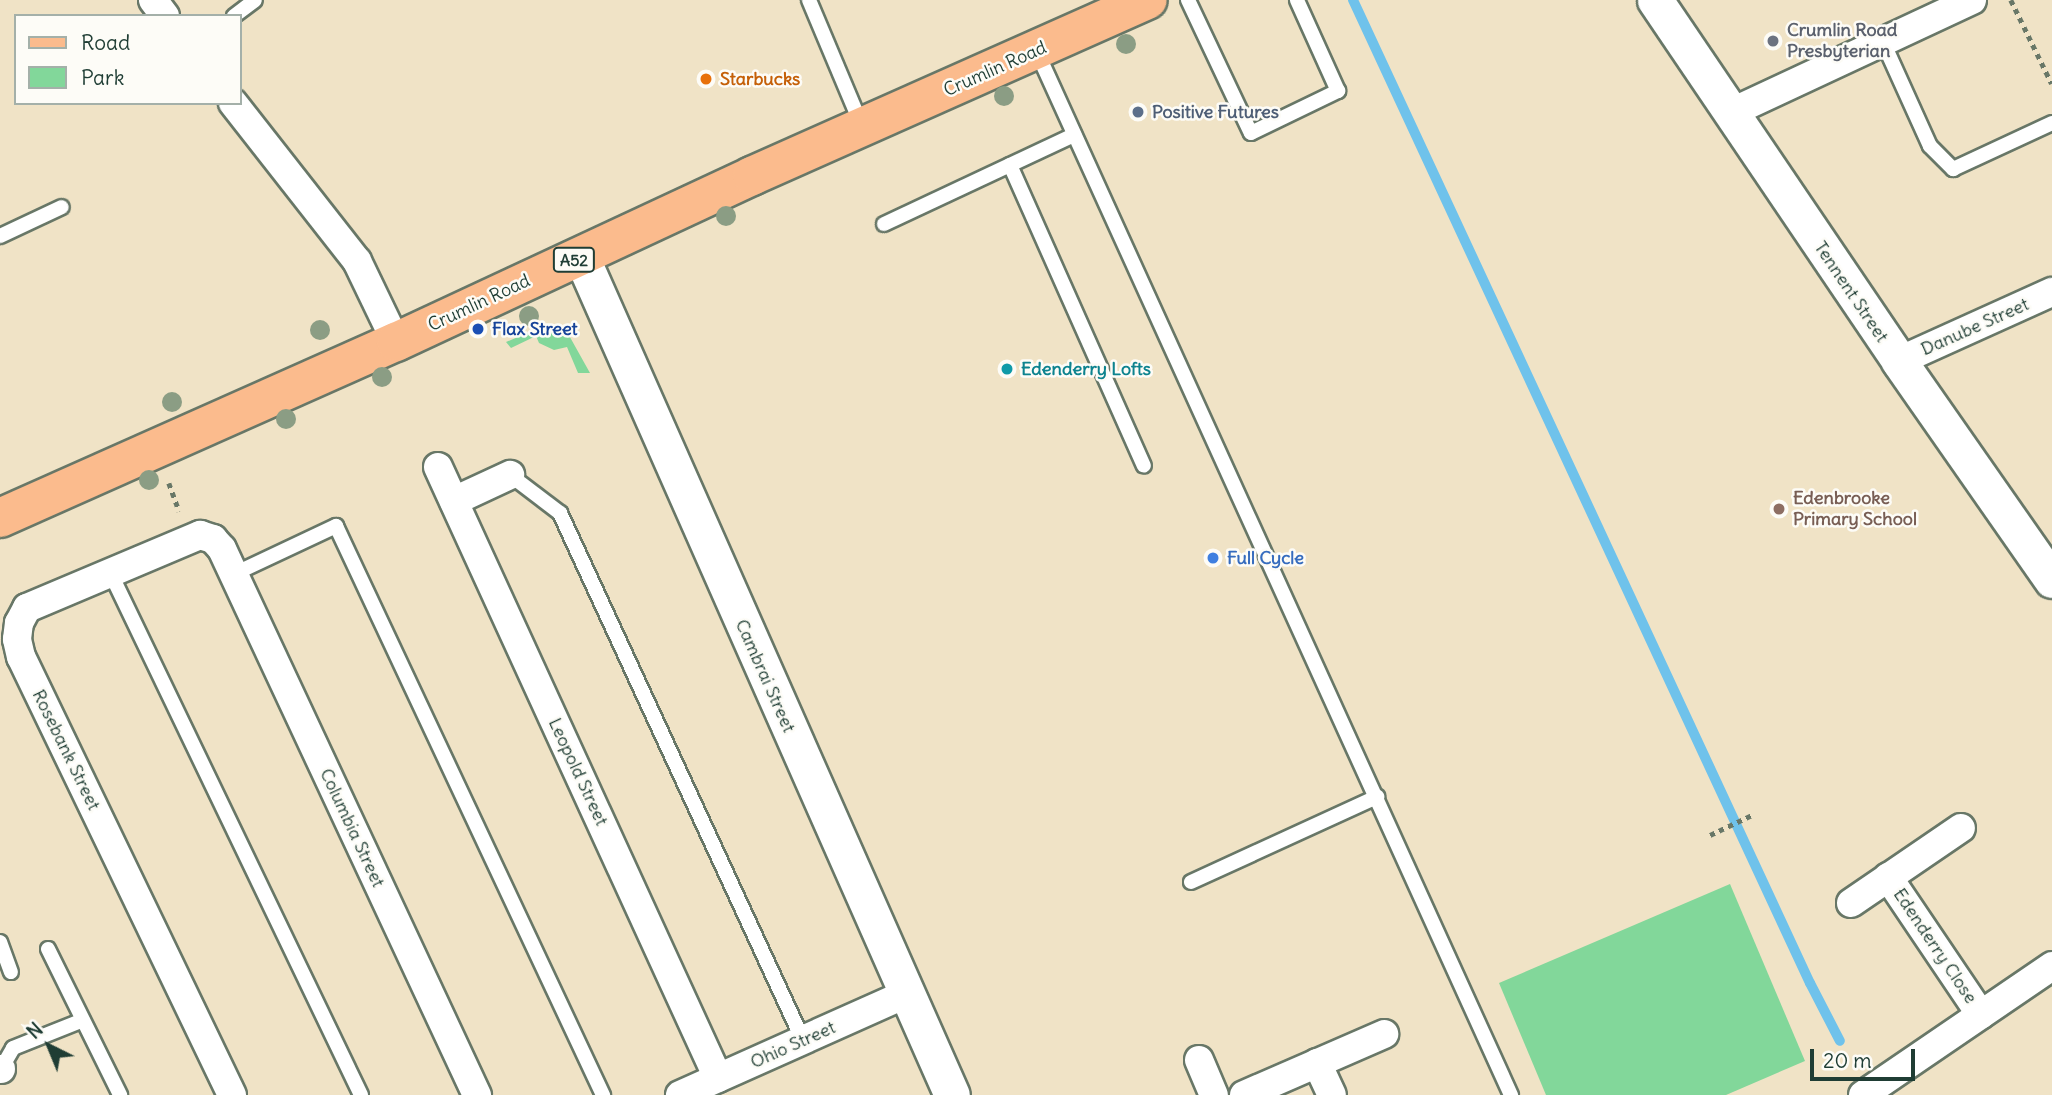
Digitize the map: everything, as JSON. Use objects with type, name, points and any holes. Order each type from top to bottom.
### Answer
[{"type":"main road","name":"Crumlin Road","points":[[3,510],[396,342],[863,127],[1149,0]]},
{"type":"street","name":"Tennent Street","points":[[1655,0],[1899,361],[2052,580]]},
{"type":"street","points":[[1730,113],[1972,0]]},
{"type":"street","points":[[235,105],[357,261],[396,342]]},
{"type":"street","name":"Cambrai Street","points":[[581,257],[952,1095]]},
{"type":"street","name":"Danube Street","points":[[1899,361],[2052,292]]},
{"type":"street","name":"Leopold Street","points":[[438,467],[718,1078]]},
{"type":"street","points":[[454,501],[510,475]]},
{"type":"street","name":"Rosebank Street","points":[[231,567],[213,539],[200,535],[27,608],[19,623],[17,639],[21,657],[232,1095]]},
{"type":"street","name":"Columbia Street","points":[[231,567],[477,1095]]},
{"type":"street","name":"Edenderry Close","points":[[1851,903],[1961,828]]},
{"type":"street","name":"Edenderry Close","points":[[1888,877],[1981,1015]]},
{"type":"street","points":[[1863,1095],[2052,966]]},
{"type":"street","name":"Ohio Street","points":[[680,1095],[906,994]]},
{"type":"street","points":[[1244,1095],[1384,1034]]},
{"type":"street","points":[[1199,1060],[1214,1095]]},
{"type":"street","points":[[1317,1063],[1332,1095]]},
{"type":"lane","points":[[237,14],[255,0]]},
{"type":"lane","points":[[809,0],[863,127]]},
{"type":"lane","points":[[1188,0],[1251,134],[1338,91],[1297,0]]},
{"type":"lane","points":[[1883,42],[1930,146],[1953,169],[2052,123]]},
{"type":"lane","points":[[1036,51],[1511,1095]]},
{"type":"lane","points":[[884,224],[1074,135]]},
{"type":"lane","points":[[1010,165],[1144,466]]},
{"type":"lane","points":[[0,236],[62,206]]},
{"type":"lane","points":[[510,475],[560,513],[803,1040]]},
{"type":"lane","points":[[231,567],[336,526],[603,1095]]},
{"type":"lane","points":[[110,572],[361,1095]]},
{"type":"lane","points":[[1191,882],[1377,797]]},
{"type":"lane","points":[[0,942],[10,972]]},
{"type":"lane","points":[[48,949],[120,1095]]},
{"type":"lane","points":[[1,1069],[13,1048],[83,1020]]},
{"type":"path","points":[[2011,0],[2052,84]]},
{"type":"path","points":[[168,479],[183,521]]},
{"type":"path","points":[[1713,834],[1752,815]]},
{"type":"green space","points":[[544,326],[560,326],[566,330],[590,373],[578,373],[567,347],[554,350],[539,343],[536,336],[511,348],[506,342]]},
{"type":"green space","points":[[1730,884],[1805,1061],[1726,1095],[1546,1095],[1499,983]]},
{"type":"waterway","points":[[1353,0],[1810,983],[1840,1041]]},
{"type":"place","name":"Crumlin Road Presbyterian","points":[[1773,41]]},
{"type":"place","name":"Starbucks","points":[[706,79]]},
{"type":"place","name":"Positive Futures","points":[[1138,112]]},
{"type":"place","name":"Flax Street","points":[[478,329]]},
{"type":"place","name":"Edenderry Lofts","points":[[1007,369]]},
{"type":"place","name":"Edenbrooke Primary School","points":[[1779,509]]},
{"type":"place","name":"Full Cycle","points":[[1213,558]]}]
